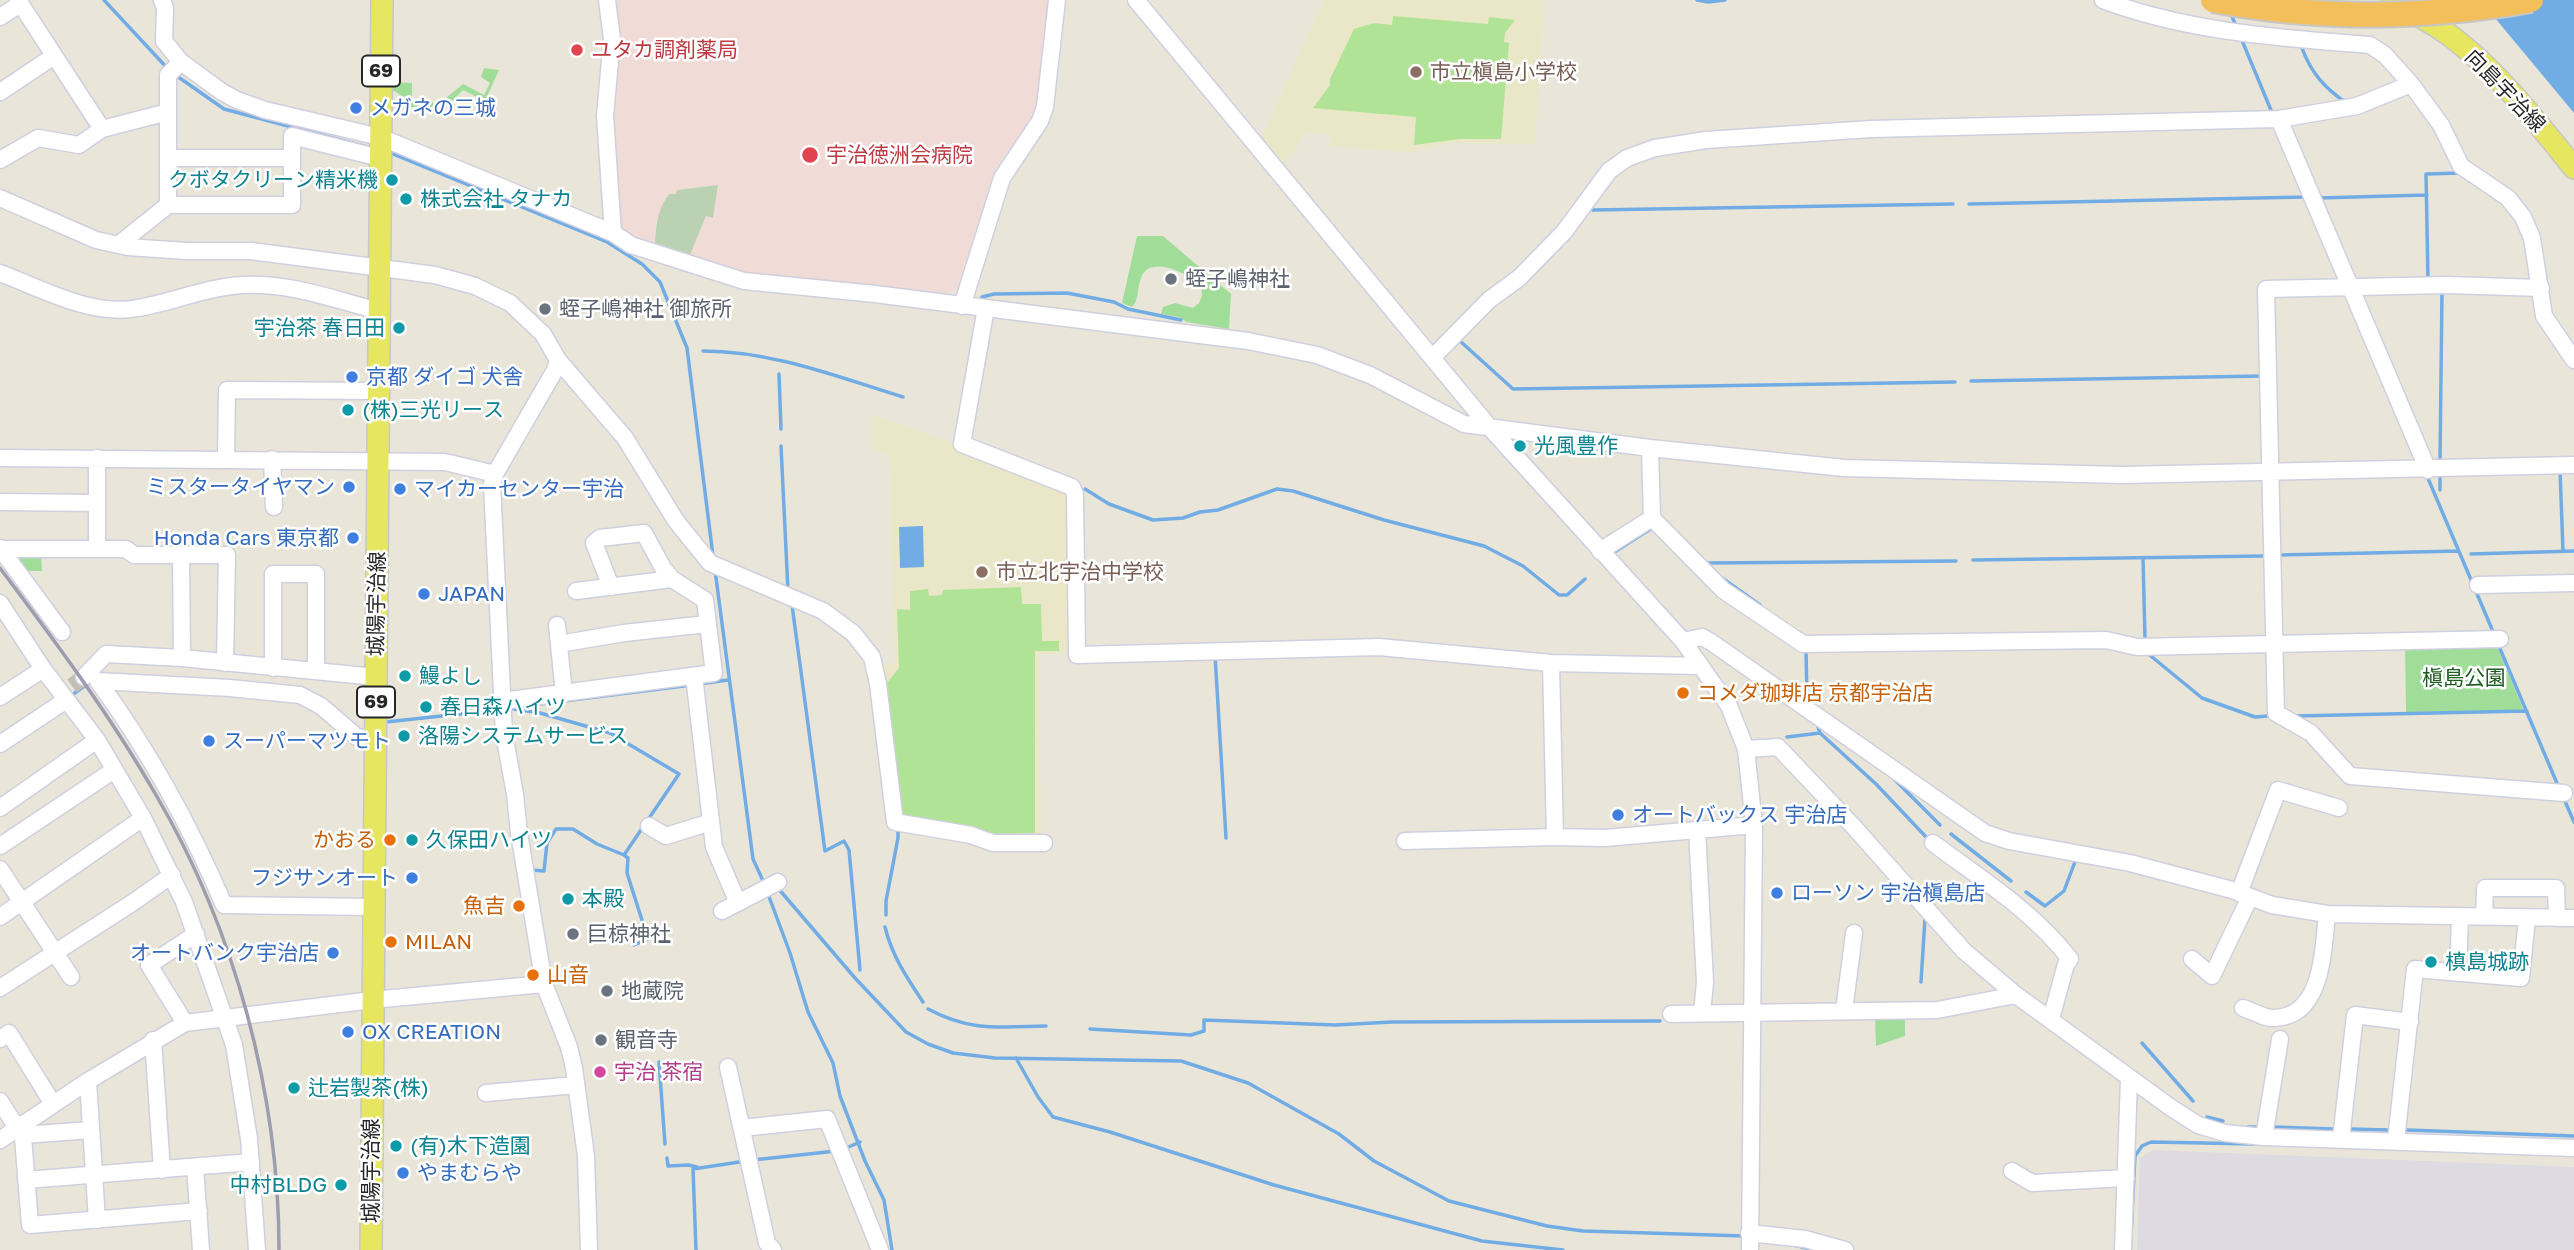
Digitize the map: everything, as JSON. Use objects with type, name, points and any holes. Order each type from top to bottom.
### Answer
[{"type":"highway","points":[[2213,0],[2301,12],[2366,15],[2454,11],[2531,0]]},
{"type":"main road","name":"城陽宇治線","points":[[370,1250],[382,0]]},
{"type":"main road","name":"向島宇治線","points":[[2392,0],[2450,36],[2484,65],[2574,168]]},
{"type":"street","points":[[162,0],[165,8],[164,41],[176,67],[168,112],[168,205]]},
{"type":"street","points":[[607,0],[612,39],[606,116],[613,233]]},
{"type":"street","points":[[962,306],[1002,178],[1040,121],[1045,107],[1057,0]]},
{"type":"street","points":[[1136,0],[1491,429],[1683,641],[1729,706],[1746,749],[1754,825],[1750,1250]]},
{"type":"street","points":[[2103,0],[2141,14],[2243,32],[2370,45],[2385,55],[2411,83],[2441,125],[2461,166],[2508,198],[2523,217],[2532,238],[2544,316],[2574,360]]},
{"type":"street","points":[[2230,0],[2243,32]]},
{"type":"street","points":[[0,17],[19,2],[102,129]]},
{"type":"street","points":[[0,92],[54,56]]},
{"type":"street","points":[[176,67],[237,100],[380,148],[613,233],[631,245],[744,281],[1248,341],[1317,355],[1370,375],[1464,424],[1491,429],[1844,468],[2122,475],[2574,465]]},
{"type":"street","points":[[1432,358],[1489,300],[1519,278],[1564,232],[1609,172],[1627,159],[1655,148],[1706,140],[1871,129],[2279,119],[2357,106],[2411,83]]},
{"type":"street","points":[[0,160],[38,138],[79,145],[102,129],[168,112]]},
{"type":"street","points":[[2279,119],[2428,470]]},
{"type":"street","points":[[118,245],[168,205],[292,205],[292,136],[380,148]]},
{"type":"street","points":[[169,158],[292,158]]},
{"type":"street","points":[[0,198],[96,240],[118,245],[186,251],[251,251],[435,275],[493,293],[510,303],[537,328],[558,360],[625,438],[676,522],[715,566],[823,611],[853,633],[872,657],[878,684],[895,822],[971,835],[993,843],[1044,844]]},
{"type":"street","points":[[0,273],[104,309],[136,309],[196,293],[243,285],[278,287],[379,311]]},
{"type":"street","points":[[2541,288],[2448,285],[2266,289],[2276,713],[2311,733],[2350,776],[2568,799]]},
{"type":"street","points":[[986,308],[962,444],[1072,487],[1075,494],[1077,654],[1379,647],[1551,663],[1701,666]]},
{"type":"street","points":[[558,360],[492,484],[504,734],[544,984],[569,1047],[576,1084],[586,1156],[589,1250]]},
{"type":"street","points":[[226,459],[226,390],[379,391]]},
{"type":"street","points":[[1650,448],[1652,518],[1723,590],[1803,644],[2105,640],[2137,647],[2500,639]]},
{"type":"street","points":[[0,458],[445,462],[495,474]]},
{"type":"street","points":[[97,458],[97,549]]},
{"type":"street","points":[[272,459],[274,507]]},
{"type":"street","points":[[0,502],[97,503]]},
{"type":"street","points":[[1600,551],[1652,518]]},
{"type":"street","points":[[502,706],[564,694],[714,673],[705,600],[672,579],[644,533],[600,538],[594,544],[611,587]]},
{"type":"street","points":[[0,549],[126,549],[134,555],[227,555],[225,663]]},
{"type":"street","points":[[0,549],[62,632]]},
{"type":"street","points":[[181,555],[182,658]]},
{"type":"street","points":[[273,668],[273,574],[316,574],[316,671]]},
{"type":"street","points":[[576,591],[672,579]]},
{"type":"street","points":[[2478,585],[2574,583]]},
{"type":"street","points":[[3,614],[43,669],[71,689],[96,740],[143,818],[172,875],[196,933],[234,1045],[244,1097],[257,1250]]},
{"type":"street","points":[[559,644],[624,633],[707,624]]},
{"type":"street","points":[[557,625],[564,694]]},
{"type":"street","points":[[1683,641],[1702,637],[1711,642],[1985,834],[2009,841],[2130,863],[2272,905],[2327,914],[2574,918]]},
{"type":"street","points":[[0,744],[71,689],[106,654],[182,658],[376,677]]},
{"type":"street","points":[[1551,663],[1555,837]]},
{"type":"street","points":[[0,697],[43,669]]},
{"type":"street","points":[[694,676],[714,847],[738,903]]},
{"type":"street","points":[[373,907],[224,905],[202,853],[172,795],[125,719],[97,681],[230,688],[300,695],[321,706],[357,737],[375,740]]},
{"type":"street","points":[[0,808],[96,740]]},
{"type":"street","points":[[1746,749],[1778,747],[1853,826],[1964,951],[2016,995],[2198,1125],[2225,1133],[2263,1137],[2574,1148]]},
{"type":"street","points":[[0,846],[114,770]]},
{"type":"street","points":[[2192,959],[2213,976],[2245,895],[2278,790],[2339,808]]},
{"type":"street","points":[[0,916],[143,818]]},
{"type":"street","points":[[649,826],[666,836],[710,822]]},
{"type":"street","points":[[1405,841],[1605,838],[1754,825]]},
{"type":"street","points":[[1697,830],[1705,982],[1702,1013]]},
{"type":"street","points":[[1933,843],[2021,907],[2045,929],[2070,959],[2066,964],[2051,1019]]},
{"type":"street","points":[[0,869],[71,977]]},
{"type":"street","points":[[0,988],[172,875]]},
{"type":"street","points":[[722,911],[778,882]]},
{"type":"street","points":[[2484,918],[2484,888],[2556,888],[2557,918]]},
{"type":"street","points":[[2243,1008],[2272,1019],[2291,1016],[2304,1004],[2316,987],[2327,914]]},
{"type":"street","points":[[2458,973],[2460,917]]},
{"type":"street","points":[[2396,1140],[2415,970],[2521,978],[2527,918]]},
{"type":"street","points":[[185,1023],[149,965],[196,933]]},
{"type":"street","points":[[1843,1011],[1854,933]]},
{"type":"street","points":[[0,1140],[88,1081],[185,1023],[372,1000],[544,984]]},
{"type":"street","points":[[1671,1014],[1937,1010],[2016,995]]},
{"type":"street","points":[[2341,1139],[2355,1014],[2410,1022]]},
{"type":"street","points":[[0,1039],[9,1033],[53,1104]]},
{"type":"street","points":[[2263,1137],[2280,1039]]},
{"type":"street","points":[[153,1040],[162,1170]]},
{"type":"street","points":[[728,1067],[766,1243],[773,1250]]},
{"type":"street","points":[[2123,1250],[2129,1078]]},
{"type":"street","points":[[88,1081],[97,1220]]},
{"type":"street","points":[[486,1093],[576,1084]]},
{"type":"street","points":[[0,1101],[20,1129],[30,1225],[199,1212]]},
{"type":"street","points":[[742,1128],[827,1119],[880,1250]]},
{"type":"street","points":[[20,1129],[91,1130]]},
{"type":"street","points":[[26,1181],[251,1162]]},
{"type":"street","points":[[195,1167],[201,1250]]},
{"type":"street","points":[[2012,1171],[2032,1183],[2126,1178]]},
{"type":"street","points":[[1749,1233],[1805,1239],[1845,1250]]},
{"type":"shaded area","name":"宇治徳洲会病院","points":[[613,0],[1048,0],[1038,99],[1026,126],[997,167],[957,289],[947,294],[815,279],[748,275],[690,255],[706,216],[713,217],[717,185],[677,190],[677,195],[656,220],[655,245],[623,232],[619,227],[613,116]]},
{"type":"shaded area","name":"市立槇島小学校","points":[[1324,0],[1545,0],[1535,144],[1452,143],[1409,152],[1330,146],[1331,135],[1306,133],[1284,165],[1261,138]]},
{"type":"shaded area","name":"市立北宇治中学校","points":[[873,415],[916,429],[1066,490],[1069,494],[1072,649],[1069,653],[1039,655],[1041,836],[995,839],[898,819],[881,666],[895,663],[889,453],[873,450]]},
{"type":"shaded area","points":[[2153,1150],[2574,1167],[2574,1250],[2137,1250],[2140,1158]]},
{"type":"green space","points":[[1393,16],[1488,24],[1489,17],[1515,20],[1505,33],[1504,42],[1509,43],[1501,139],[1460,139],[1414,145],[1416,117],[1313,108],[1330,85],[1330,79],[1354,29],[1374,23],[1392,25]]},
{"type":"green space","points":[[484,68],[499,70],[485,101],[463,90],[445,108],[403,107],[407,99],[389,88],[389,82],[412,83],[412,101],[440,103],[463,84],[484,95],[490,83],[481,77]]},
{"type":"green space","points":[[718,185],[713,218],[706,216],[690,255],[655,245],[658,218],[669,194],[676,194],[677,190]]},
{"type":"green space","points":[[1137,236],[1163,236],[1231,294],[1229,329],[1187,322],[1179,317],[1161,314],[1163,307],[1175,303],[1193,308],[1202,296],[1201,284],[1168,268],[1150,268],[1144,272],[1132,307],[1122,303]]},
{"type":"green space","points":[[13,553],[41,553],[42,571],[24,571]]},
{"type":"green space","points":[[1021,587],[1022,604],[1041,604],[1042,641],[1059,641],[1059,651],[1035,651],[1035,833],[995,834],[972,827],[902,815],[887,683],[899,668],[897,609],[910,610],[910,591],[928,589],[929,596],[942,595],[943,590]]},
{"type":"green space","name":"槇島公園","points":[[2496,644],[2524,711],[2406,712],[2405,645]]},
{"type":"green space","points":[[1875,1017],[1905,1017],[1905,1036],[1876,1046]]},
{"type":"water","points":[[2480,0],[2574,0],[2574,113]]},
{"type":"water","points":[[923,526],[924,567],[900,568],[899,527]]},
{"type":"waterway","points":[[104,0],[168,69]]},
{"type":"waterway","points":[[1697,0],[1725,0]]},
{"type":"waterway","points":[[2230,12],[2237,28]]},
{"type":"waterway","points":[[2241,38],[2273,115]]},
{"type":"waterway","points":[[2302,48],[2319,79],[2345,102]]},
{"type":"waterway","points":[[174,74],[224,109],[367,147]]},
{"type":"waterway","points":[[388,152],[607,242],[642,264],[660,282],[687,348],[713,556]]},
{"type":"waterway","points":[[2428,281],[2426,174],[2460,173]]},
{"type":"waterway","points":[[1969,204],[2306,195]]},
{"type":"waterway","points":[[2318,198],[2427,195]]},
{"type":"waterway","points":[[1589,207],[1593,210],[1953,204]]},
{"type":"waterway","points":[[2440,461],[2442,292]]},
{"type":"waterway","points":[[982,297],[994,294],[1067,293],[1181,320]]},
{"type":"waterway","points":[[1460,341],[1513,389],[1955,382]]},
{"type":"waterway","points":[[703,351],[779,360],[903,397]]},
{"type":"waterway","points":[[779,374],[781,429]]},
{"type":"waterway","points":[[1971,381],[2263,376]]},
{"type":"waterway","points":[[781,446],[788,591]]},
{"type":"waterway","points":[[2560,470],[2563,551]]},
{"type":"waterway","points":[[2427,476],[2494,634]]},
{"type":"waterway","points":[[2440,478],[2440,490]]},
{"type":"waterway","points":[[1085,489],[1109,504],[1153,520],[1183,518],[1218,510],[1277,489],[1293,491],[1384,520],[1484,546],[1523,566],[1559,595],[1567,595],[1585,579]]},
{"type":"waterway","points":[[1616,551],[1652,528]]},
{"type":"waterway","points":[[2279,555],[2459,551]]},
{"type":"waterway","points":[[2471,554],[2574,551]]},
{"type":"waterway","points":[[1973,560],[2263,556]]},
{"type":"waterway","points":[[2143,558],[2145,639]]},
{"type":"waterway","points":[[1704,561],[1956,561]]},
{"type":"waterway","points":[[715,570],[753,859],[764,883]]},
{"type":"waterway","points":[[1722,578],[1760,605]]},
{"type":"waterway","points":[[792,605],[825,851],[844,841],[849,850],[860,970]]},
{"type":"waterway","points":[[2498,644],[2559,788]]},
{"type":"waterway","points":[[38,648],[52,669]]},
{"type":"waterway","points":[[1806,650],[1807,700]]},
{"type":"waterway","points":[[2146,652],[2202,698],[2255,717],[2268,716]]},
{"type":"waterway","points":[[1215,655],[1226,838]]},
{"type":"waterway","points":[[72,695],[93,680]]},
{"type":"waterway","points":[[699,684],[728,680]]},
{"type":"waterway","points":[[508,708],[692,685]]},
{"type":"waterway","points":[[514,709],[540,713],[610,733],[679,774],[624,855]]},
{"type":"waterway","points":[[386,722],[497,710]]},
{"type":"waterway","points":[[2294,716],[2527,711]]},
{"type":"waterway","points":[[1818,727],[1820,733],[1876,784],[1927,838]]},
{"type":"waterway","points":[[1787,737],[1820,733]]},
{"type":"waterway","points":[[1894,779],[1940,825]]},
{"type":"waterway","points":[[2564,799],[2574,822]]},
{"type":"waterway","points":[[532,870],[544,871],[547,843],[556,829],[573,829],[597,844],[624,855],[628,858],[627,873],[648,939],[634,945]]},
{"type":"waterway","points":[[886,915],[898,830]]},
{"type":"waterway","points":[[1951,834],[2011,881]]},
{"type":"waterway","points":[[2026,892],[2045,906],[2064,891],[2076,859]]},
{"type":"waterway","points":[[777,887],[855,978],[906,1032],[928,1044],[953,1053],[995,1058],[1181,1061],[1248,1083],[1339,1134],[1374,1161],[1449,1201],[1547,1226],[1583,1231],[1745,1236]]},
{"type":"waterway","points":[[768,894],[808,1012],[833,1063],[840,1096],[865,1161],[884,1200],[892,1250]]},
{"type":"waterway","points":[[1921,982],[1925,918]]},
{"type":"waterway","points":[[885,927],[896,957],[923,1002]]},
{"type":"waterway","points":[[928,1009],[972,1025],[1046,1026]]},
{"type":"waterway","points":[[1090,1029],[1191,1035],[1204,1031],[1204,1020],[1335,1025],[1392,1022],[1660,1021]]},
{"type":"waterway","points":[[2142,1043],[2193,1101]]},
{"type":"waterway","points":[[1016,1058],[1053,1117],[1110,1132],[1274,1185],[1482,1241],[1563,1250]]},
{"type":"waterway","points":[[659,1062],[665,1144]]},
{"type":"waterway","points":[[2207,1117],[2223,1121]]},
{"type":"waterway","points":[[2248,1127],[2256,1127]]},
{"type":"waterway","points":[[2274,1127],[2333,1129]]},
{"type":"waterway","points":[[2351,1129],[2388,1130]]},
{"type":"waterway","points":[[2407,1130],[2574,1136]]},
{"type":"waterway","points":[[844,1149],[860,1142]]},
{"type":"waterway","points":[[2131,1234],[2135,1156],[2142,1146],[2151,1142],[2254,1144]]},
{"type":"waterway","points":[[753,1160],[836,1151]]},
{"type":"waterway","points":[[667,1158],[668,1166],[697,1167]]},
{"type":"waterway","points":[[696,1250],[693,1169],[746,1161]]},
{"type":"waterway","points":[[1794,1245],[1814,1250]]},
{"type":"tunnel","points":[[72,686],[84,677]]},
{"type":"railway","points":[[0,568],[120,736],[156,795],[209,901],[230,957],[261,1073],[271,1132],[279,1250]]},
{"type":"place","name":"ユタカ調剤薬局","points":[[577,50]]},
{"type":"place","name":"市立槇島小学校","points":[[1416,72]]},
{"type":"place","name":"メガネの三城","points":[[356,108]]},
{"type":"place","name":"宇治徳洲会病院","points":[[810,155]]},
{"type":"place","name":"クボタクリーン精米機","points":[[392,180]]},
{"type":"place","name":"株式会社 タナカ","points":[[406,199]]},
{"type":"place","name":"蛭子嶋神社","points":[[1171,279]]},
{"type":"place","name":"蛭子嶋神社 御旅所","points":[[545,309]]},
{"type":"place","name":"宇治茶 春日田","points":[[399,328]]},
{"type":"place","name":"京都 ダイゴ 犬舎","points":[[352,377]]},
{"type":"place","name":"(株)三光リース","points":[[348,410]]},
{"type":"place","name":"光風豊作","points":[[1520,446]]},
{"type":"place","name":"ミスタータイヤマン","points":[[349,487]]},
{"type":"place","name":"マイカーセンター宇治","points":[[400,489]]},
{"type":"place","name":"Honda Cars 東京都","points":[[353,538]]},
{"type":"place","name":"市立北宇治中学校","points":[[982,572]]},
{"type":"place","name":"JAPAN","points":[[424,594]]},
{"type":"place","name":"鰻よし","points":[[405,676]]},
{"type":"place","name":"コメダ珈琲店 京都宇治店","points":[[1683,693]]},
{"type":"place","name":"春日森ハイツ","points":[[426,707]]},
{"type":"place","name":"洛陽システムサービス","points":[[404,736]]},
{"type":"place","name":"スーパーマツモト","points":[[209,741]]},
{"type":"place","name":"オートバックス 宇治店","points":[[1618,815]]},
{"type":"place","name":"かおる","points":[[390,840]]},
{"type":"place","name":"久保田ハイツ","points":[[412,840]]},
{"type":"place","name":"フジサンオート","points":[[412,878]]},
{"type":"place","name":"ローソン 宇治槇島店","points":[[1777,893]]},
{"type":"place","name":"本殿","points":[[568,899]]},
{"type":"place","name":"魚吉","points":[[519,906]]},
{"type":"place","name":"巨椋神社","points":[[573,934]]},
{"type":"place","name":"MILAN","points":[[391,942]]},
{"type":"place","name":"オートバンク宇治店","points":[[333,953]]},
{"type":"place","name":"槙島城跡","points":[[2431,962]]},
{"type":"place","name":"山音","points":[[533,975]]},
{"type":"place","name":"地蔵院","points":[[607,991]]},
{"type":"place","name":"OX CREATION","points":[[348,1032]]},
{"type":"place","name":"観音寺","points":[[601,1040]]},
{"type":"place","name":"宇治 茶宿","points":[[600,1072]]},
{"type":"place","name":"辻岩製茶(株)","points":[[294,1088]]},
{"type":"place","name":"(有)木下造園","points":[[396,1146]]},
{"type":"place","name":"やまむらや","points":[[403,1173]]},
{"type":"place","name":"中村BLDG","points":[[341,1185]]}]
